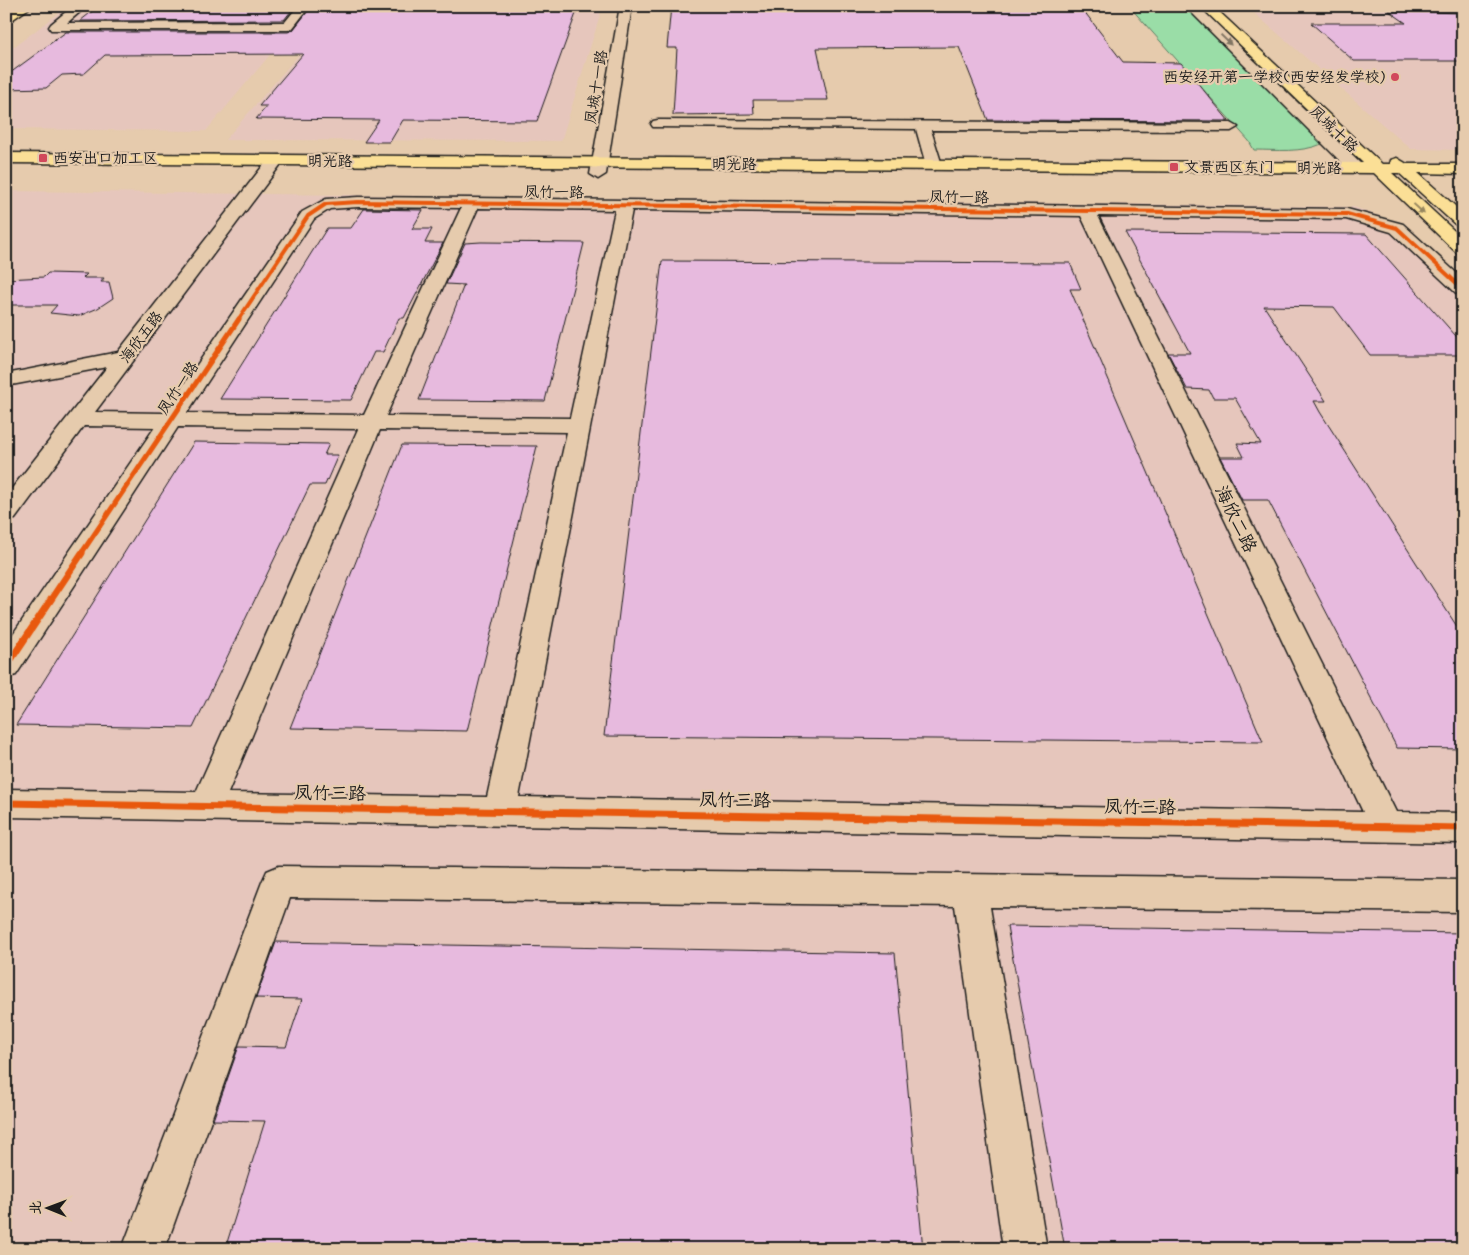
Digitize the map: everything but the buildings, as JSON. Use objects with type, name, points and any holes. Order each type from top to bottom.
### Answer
[{"type":"main road","points":[[6,10],[11,6]]},
{"type":"main road","points":[[6,20],[26,6]]},
{"type":"main road","name":"凤城十路","points":[[1206,6],[1375,168],[1463,249]]},
{"type":"main road","name":"凤城十路","points":[[1220,6],[1274,57],[1300,77],[1352,124]]},
{"type":"main road","points":[[1388,156],[1463,222]]},
{"type":"main road","name":"明光路","points":[[6,158],[271,166]]},
{"type":"main road","name":"明光路","points":[[599,168],[934,165],[1463,169]]},
{"type":"main road","name":"明光路","points":[[6,170],[271,166],[599,168],[1463,181]]},
{"type":"street","points":[[81,6],[55,26],[288,26],[304,6]]},
{"type":"street","name":"凤城十一路","points":[[599,168],[626,6]]},
{"type":"street","points":[[1191,6],[1356,168]]},
{"type":"street","points":[[658,124],[1231,127]]},
{"type":"street","points":[[922,125],[934,165]]},
{"type":"street","name":"海欣五路","points":[[6,513],[271,166]]},
{"type":"street","points":[[206,806],[372,423],[472,203]]},
{"type":"street","name":"凤竹一路","points":[[6,667],[308,216],[326,204],[472,203],[1347,214],[1397,228],[1463,290]]},
{"type":"street","points":[[500,811],[625,205]]},
{"type":"street","name":"海欣二路","points":[[1087,211],[1386,826]]},
{"type":"street","points":[[6,380],[125,357]]},
{"type":"street","points":[[78,419],[580,426]]},
{"type":"street","name":"凤竹三路","points":[[6,803],[1463,828]]},
{"type":"street","points":[[143,1249],[278,882],[1463,896]]},
{"type":"street","points":[[970,890],[1025,1249]]},
{"type":"shaded area","points":[[68,6],[311,6],[206,131],[6,129],[6,53]]},
{"type":"shaded area","points":[[341,6],[603,6],[561,141],[225,140]]},
{"type":"shaded area","name":"西安经开第一学校(西安经发学校)","points":[[1246,6],[1463,6],[1463,150],[1411,149]]},
{"type":"shaded area","points":[[6,191],[1354,207],[1406,226],[1463,280],[1463,1249],[6,1249]]},
{"type":"green space","points":[[1129,6],[1188,6],[1322,140],[1322,144],[1297,150],[1254,150],[1249,141]]},
{"type":"cycle path","points":[[6,667],[308,216],[326,204],[358,202],[1347,214],[1397,228],[1463,289]]},
{"type":"cycle path","points":[[6,803],[1463,828]]},
{"type":"place","name":"西安经开第一学校(西安经发学校)","points":[[1395,77]]},
{"type":"place","name":"西安出口加工区","points":[[43,158]]},
{"type":"place","name":"文景西区东门","points":[[1174,167]]}]
